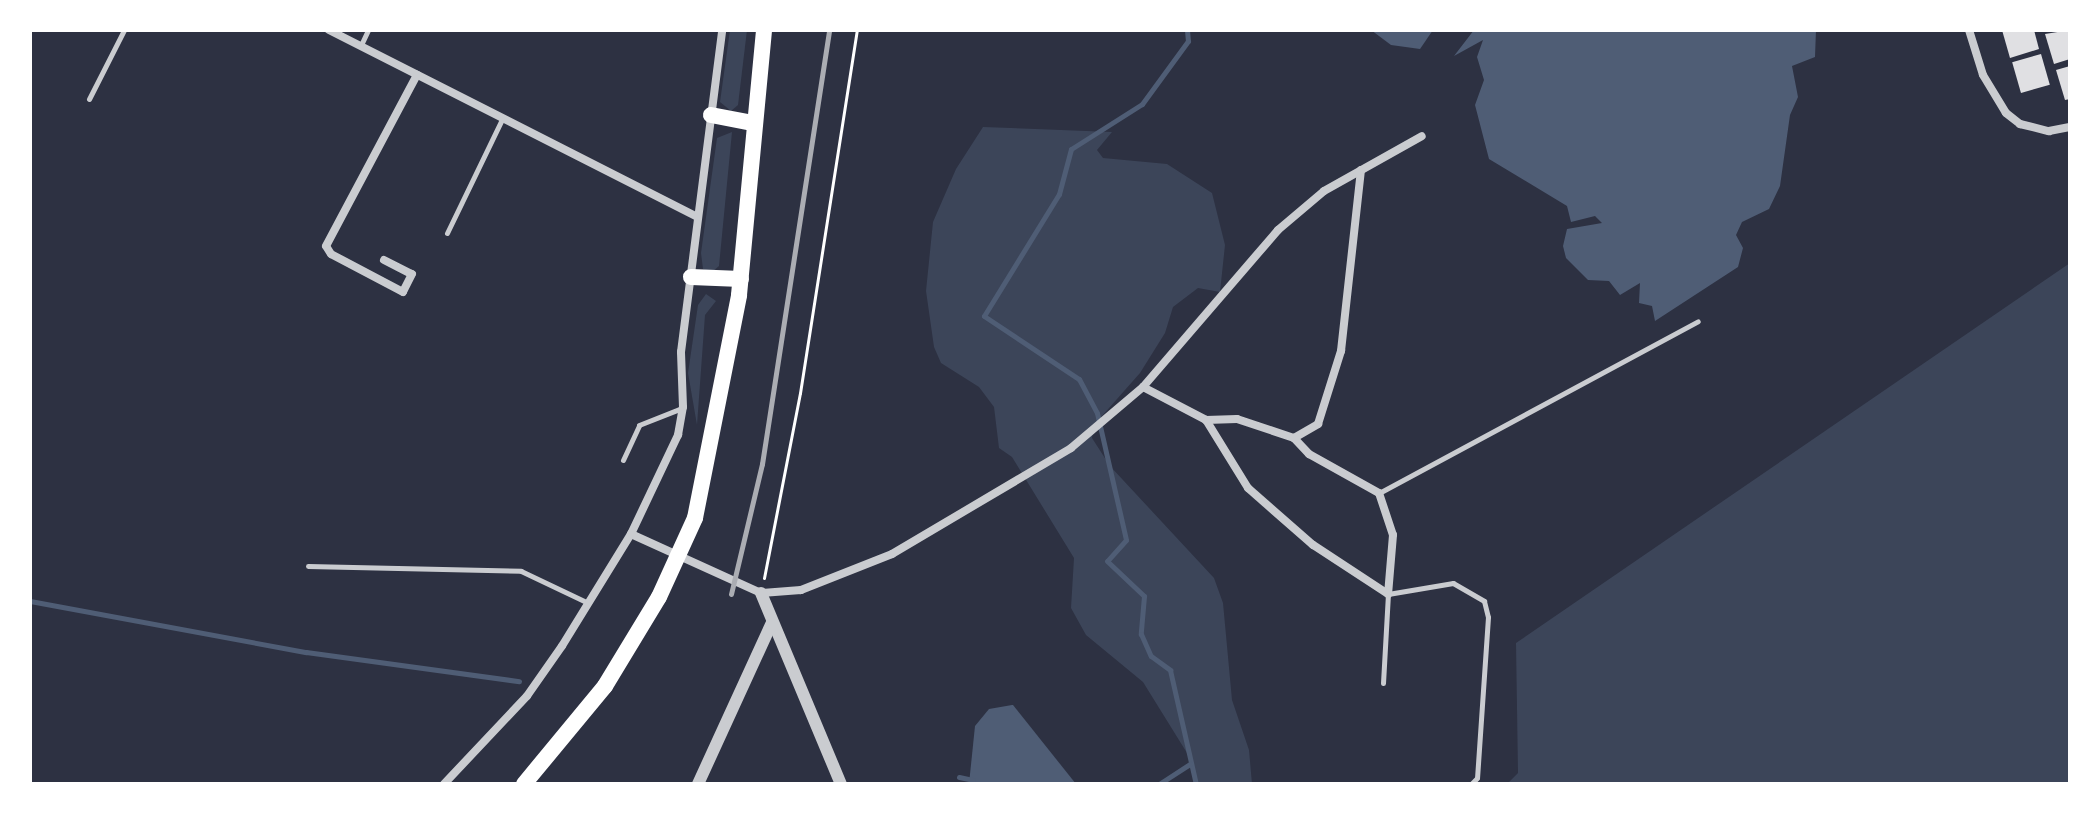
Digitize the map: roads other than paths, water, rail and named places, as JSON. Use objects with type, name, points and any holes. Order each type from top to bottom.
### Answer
[{"type":"main road","points":[[524,784],[605,686],[659,597],[695,518],[741,279],[764,30]]},
{"type":"main road","points":[[711,115],[753,123]]},
{"type":"main road","points":[[691,277],[741,279]]},
{"type":"street","points":[[329,30],[696,216]]},
{"type":"street","points":[[444,784],[527,696],[631,534],[670,454],[683,407],[681,352],[722,30]]},
{"type":"street","points":[[1969,30],[1983,75],[2006,113],[2020,124],[2049,131],[2070,127]]},
{"type":"street","points":[[384,260],[412,274],[403,292],[331,254],[326,246],[417,75]]},
{"type":"street","points":[[631,534],[757,592],[801,590],[892,554],[1071,448],[1143,387],[1278,230],[1324,191],[1422,136]]},
{"type":"street","points":[[1294,438],[1318,424],[1341,351],[1361,170]]},
{"type":"street","points":[[1143,387],[1206,420],[1237,419],[1294,438],[1309,454],[1379,493],[1393,535],[1388,594],[1313,545],[1248,488],[1206,420]]},
{"type":"street","points":[[757,592],[841,784]]},
{"type":"street","points":[[698,784],[772,622]]},
{"type":"lane","points":[[89,99],[124,30]]},
{"type":"lane","points":[[361,46],[368,30]]},
{"type":"lane","points":[[447,233],[503,118]]},
{"type":"lane","points":[[1379,493],[1698,321]]},
{"type":"lane","points":[[623,460],[639,425],[683,407]]},
{"type":"lane","points":[[308,566],[521,571],[589,603]]},
{"type":"lane","points":[[1383,683],[1388,594],[1453,583],[1484,601],[1487,631],[1477,778],[1471,784]]},
{"type":"waterway","points":[[1187,30],[1188,41],[1142,104],[1071,149],[1059,194],[984,316],[1079,379],[1097,413],[1126,540],[1107,561],[1144,596],[1141,634],[1151,656],[1170,670],[1196,784]]},
{"type":"waterway","points":[[30,601],[306,652],[519,681]]},
{"type":"waterway","points":[[1159,784],[1190,764]]},
{"type":"waterway","points":[[959,777],[973,780]]},
{"type":"railway","points":[[731,594],[762,464],[829,30]]}]
